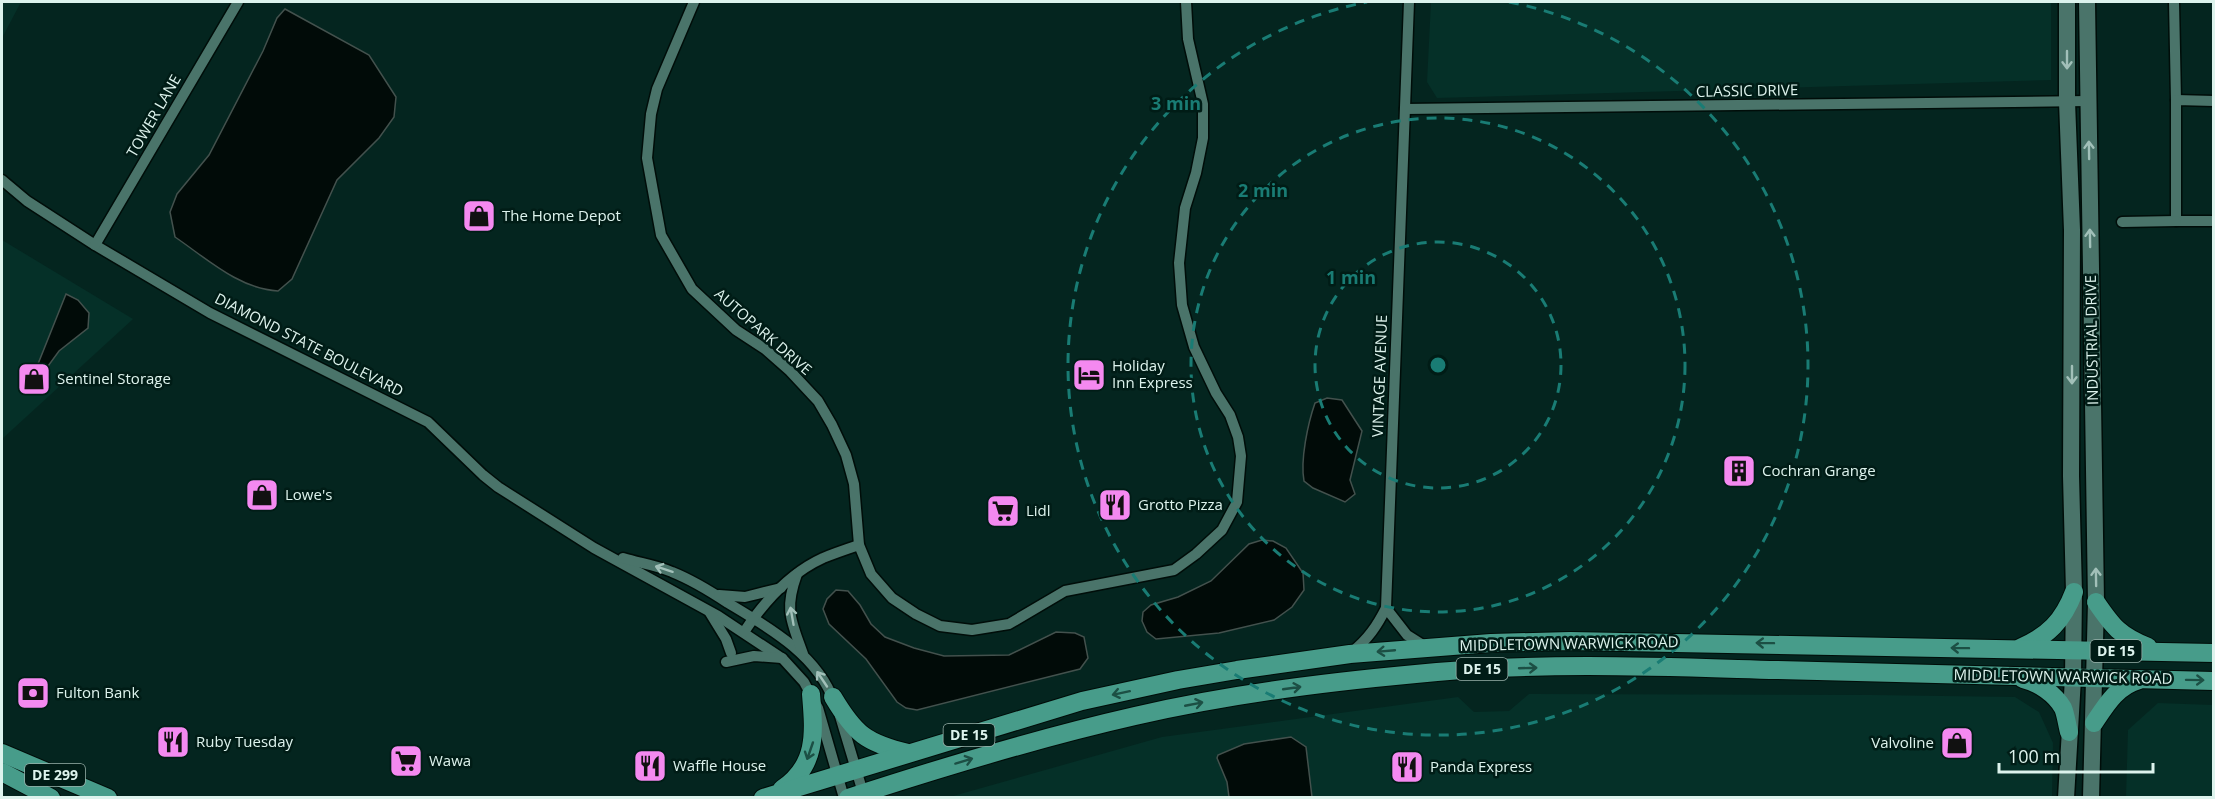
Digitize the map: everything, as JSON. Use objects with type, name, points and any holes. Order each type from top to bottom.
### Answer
[{"type":"main road","points":[[2019,649],[2038,640],[2051,630],[2067,610],[2074,592]]},
{"type":"main road","points":[[2097,602],[2111,625],[2129,639],[2161,652]]},
{"type":"main road","name":"MIDDLETOWN WARWICK ROAD","points":[[768,796],[1082,701],[1237,670],[1350,654],[1529,641],[2214,653]]},
{"type":"main road","name":"MIDDLETOWN WARWICK ROAD","points":[[855,796],[936,770],[1137,715],[1234,696],[1361,679],[1439,672],[1532,667],[1606,667],[2214,681]]},
{"type":"main road","points":[[2013,676],[2033,681],[2048,691],[2063,708],[2069,732]]},
{"type":"main road","points":[[2094,723],[2116,693],[2129,683],[2144,679]]},
{"type":"main road","points":[[768,796],[794,779],[805,764],[811,749],[813,731],[811,694]]},
{"type":"main road","points":[[833,698],[849,722],[865,737],[882,747],[909,753]]},
{"type":"main road","name":"DE 299","points":[[2,753],[108,798]]},
{"type":"main road","points":[[901,798],[916,782],[936,770]]},
{"type":"main road","name":"DE 299","points":[[2,772],[51,798]]},
{"type":"street","name":"TOWER LANE","points":[[95,244],[238,2]]},
{"type":"street","name":"AUTOPARK DRIVE","points":[[694,2],[657,89],[651,114],[647,158],[661,235],[692,289],[722,318],[765,349],[790,371],[818,401],[846,455],[854,484],[859,545],[871,574],[892,598],[916,614],[940,626],[972,630],[1009,624],[1065,591],[1174,570],[1222,530],[1237,502],[1241,456],[1238,437],[1230,415],[1216,393],[1194,347],[1182,305],[1179,263],[1185,208],[1196,173],[1203,138],[1203,104],[1188,39],[1186,2]]},
{"type":"street","name":"VINTAGE AVENUE","points":[[1350,654],[1376,628],[1386,608],[1409,2]]},
{"type":"street","name":"INDUSTRIAL DRIVE","points":[[2066,798],[2073,678],[2074,592],[2071,476],[2072,230],[2067,102],[2067,2]]},
{"type":"street","name":"INDUSTRIAL DRIVE","points":[[2087,2],[2097,602],[2091,798]]},
{"type":"street","points":[[2174,2],[2176,222]]},
{"type":"street","points":[[2176,100],[2214,101]]},
{"type":"street","name":"CLASSIC DRIVE","points":[[1405,109],[2088,101]]},
{"type":"street","name":"DIAMOND STATE BOULEVARD","points":[[2,180],[27,201],[210,313],[428,422],[498,487],[594,548],[708,610],[783,658],[811,694],[818,708],[838,775],[855,796]]},
{"type":"street","points":[[2122,222],[2214,221]]},
{"type":"street","points":[[744,632],[759,610],[797,574],[822,559],[859,545]]},
{"type":"street","name":"DIAMOND STATE BOULEVARD","points":[[594,548],[671,571],[753,618],[789,643],[804,657],[824,680],[833,698],[855,770],[855,796]]},
{"type":"street","points":[[797,574],[789,596],[790,616],[804,657]]},
{"type":"street","points":[[716,595],[745,597],[781,588]]},
{"type":"street","points":[[1386,608],[1407,635],[1426,647]]},
{"type":"street","points":[[708,610],[726,639],[729,658],[754,656],[783,658]]},
{"type":"shaded area","points":[[2,2],[21,2],[2,38]]},
{"type":"shaded area","points":[[1431,2],[2051,2],[2051,80],[1437,98],[1427,82]]},
{"type":"shaded area","points":[[285,9],[369,55],[396,97],[394,117],[379,138],[337,180],[292,279],[278,291],[250,285],[236,279],[175,237],[170,212],[177,194],[209,155],[263,51],[277,18]]},
{"type":"shaded area","name":"Sentinel Storage","points":[[2,240],[133,319],[2,439]]},
{"type":"shaded area","points":[[66,294],[78,300],[89,313],[88,328],[59,351],[35,384],[36,369]]},
{"type":"shaded area","points":[[1327,398],[1342,400],[1362,431],[1350,480],[1355,494],[1345,502],[1313,488],[1304,481],[1304,452],[1312,411],[1315,403]]},
{"type":"shaded area","points":[[1262,540],[1273,541],[1286,548],[1303,573],[1304,590],[1292,607],[1274,620],[1219,633],[1156,639],[1147,632],[1142,621],[1143,612],[1151,605],[1178,597],[1211,581],[1249,544]]},
{"type":"shaded area","points":[[836,590],[848,591],[860,605],[871,624],[885,637],[914,648],[944,656],[1009,655],[1056,632],[1075,633],[1084,637],[1088,658],[1080,669],[917,710],[906,708],[897,702],[866,659],[829,624],[823,609],[827,599]]},
{"type":"shaded area","points":[[1529,694],[2015,697],[2039,712],[2053,743],[2052,797],[946,798],[1162,737],[1458,697],[1474,712],[1509,711]]},
{"type":"shaded area","points":[[2158,703],[2213,705],[2213,797],[2126,797],[2128,730]]},
{"type":"shaded area","points":[[1291,737],[1306,747],[1312,797],[1229,797],[1227,782],[1217,758],[1218,755],[1244,744]]},
{"type":"place","name":"The Home Depot","points":[[479,216]]},
{"type":"place","name":"Holiday Inn Express","points":[[1089,375]]},
{"type":"place","name":"Sentinel Storage","points":[[34,379]]},
{"type":"place","name":"Cochran Grange","points":[[1739,471]]},
{"type":"place","name":"Lowe's","points":[[262,495]]},
{"type":"place","name":"Grotto Pizza","points":[[1115,505]]},
{"type":"place","name":"Lidl","points":[[1003,511]]},
{"type":"place","name":"Fulton Bank","points":[[33,693]]},
{"type":"place","name":"Ruby Tuesday","points":[[173,742]]},
{"type":"place","name":"Valvoline","points":[[1957,743]]},
{"type":"place","name":"Wawa","points":[[406,761]]},
{"type":"place","name":"Waffle House","points":[[650,766]]},
{"type":"place","name":"Panda Express","points":[[1407,767]]}]
